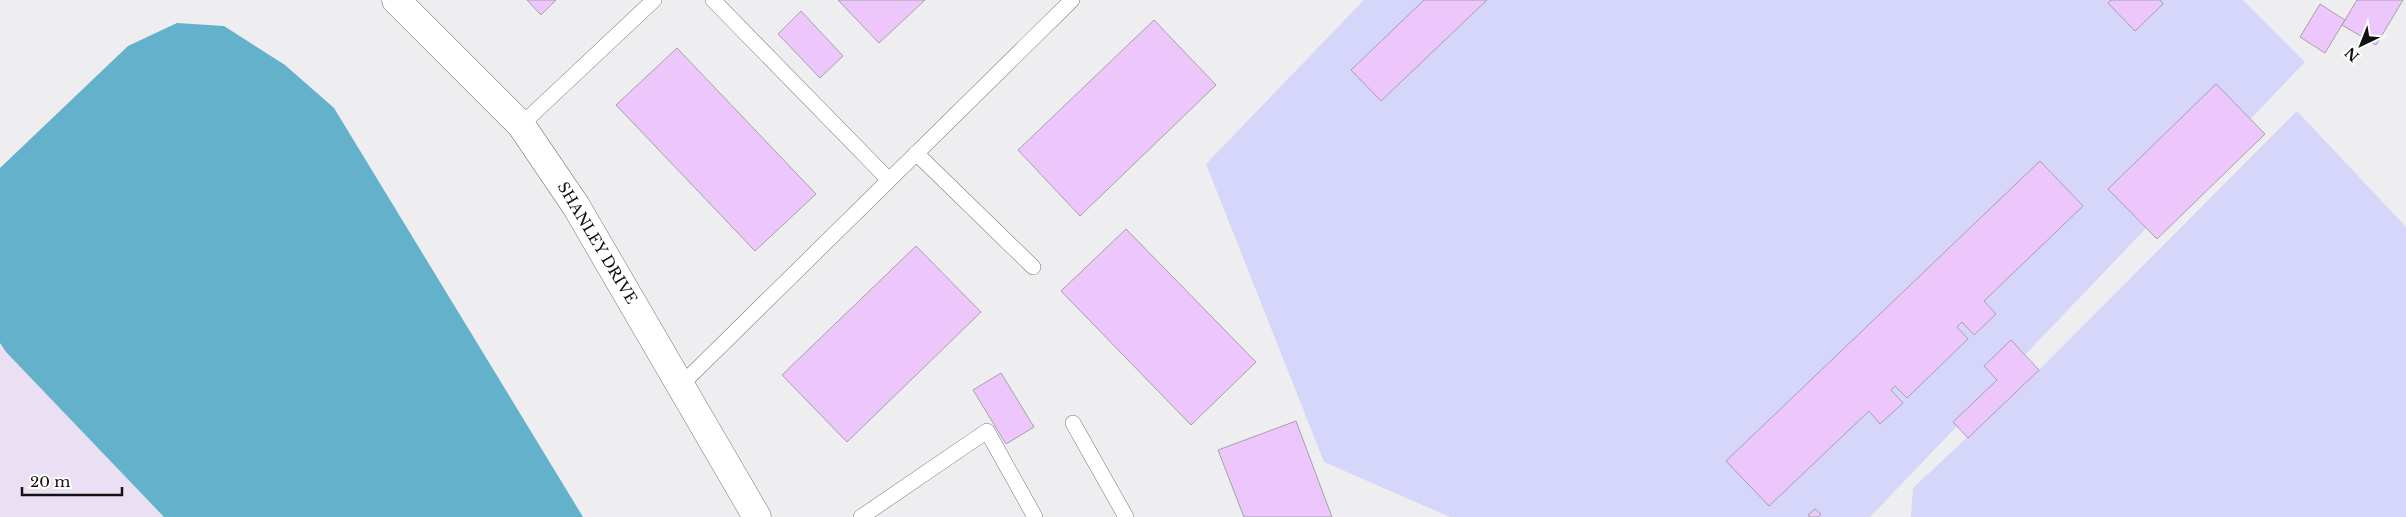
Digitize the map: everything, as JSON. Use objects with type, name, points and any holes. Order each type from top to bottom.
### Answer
[{"type":"street","name":"SHANLEY DRIVE","points":[[396,0],[521,125],[576,206],[757,517]]},
{"type":"lane","points":[[521,125],[654,0]]},
{"type":"lane","points":[[713,0],[889,180]]},
{"type":"lane","points":[[681,385],[1072,0]]},
{"type":"lane","points":[[916,153],[1033,267]]},
{"type":"lane","points":[[1073,423],[1126,517]]},
{"type":"lane","points":[[861,517],[988,431],[1035,517]]},
{"type":"shaded area","points":[[1364,0],[2243,0],[2305,62],[1870,517],[1450,517],[1324,462],[1206,164]]},
{"type":"shaded area","points":[[177,23],[224,26],[285,65],[334,108],[583,517],[164,517],[6,352],[0,343],[0,168],[128,46]]},
{"type":"shaded area","points":[[2297,111],[2406,227],[2406,517],[1911,517],[1913,488],[2039,370]]},
{"type":"shaded area","points":[[0,343],[6,352],[164,517],[0,517]]},
{"type":"building","points":[[527,0],[556,0],[541,15]]},
{"type":"building","points":[[838,0],[925,0],[879,43]]},
{"type":"building","points":[[1424,0],[1487,0],[1381,101],[1351,70]]},
{"type":"building","points":[[2111,0],[2160,0],[2163,4],[2135,31],[2108,3]]},
{"type":"building","points":[[2357,0],[2403,0],[2376,45],[2342,25]]},
{"type":"building","points":[[2320,4],[2345,20],[2325,53],[2300,37]]},
{"type":"building","points":[[801,11],[843,56],[820,78],[778,34]]},
{"type":"building","points":[[1154,20],[1216,85],[1080,216],[1018,150]]},
{"type":"building","points":[[677,48],[816,194],[755,251],[616,105]]},
{"type":"building","points":[[2216,84],[2265,134],[2157,239],[2108,189]]},
{"type":"building","points":[[2040,161],[2083,206],[1984,301],[1996,314],[1974,335],[1962,322],[1957,327],[1968,339],[1907,398],[1895,386],[1891,390],[1903,403],[1880,424],[1869,411],[1769,506],[1726,461]]},
{"type":"building","points":[[1126,229],[1256,362],[1191,425],[1061,291]]},
{"type":"building","points":[[916,246],[981,312],[847,442],[782,375]]},
{"type":"building","points":[[2011,340],[2039,370],[1968,438],[1953,422],[1997,380],[1984,366]]},
{"type":"building","points":[[1001,373],[1034,427],[1006,444],[973,390]]},
{"type":"building","points":[[1296,421],[1332,517],[1244,517],[1218,450]]},
{"type":"building","points":[[1815,509],[1821,514],[1818,517],[1810,517],[1808,515]]}]
